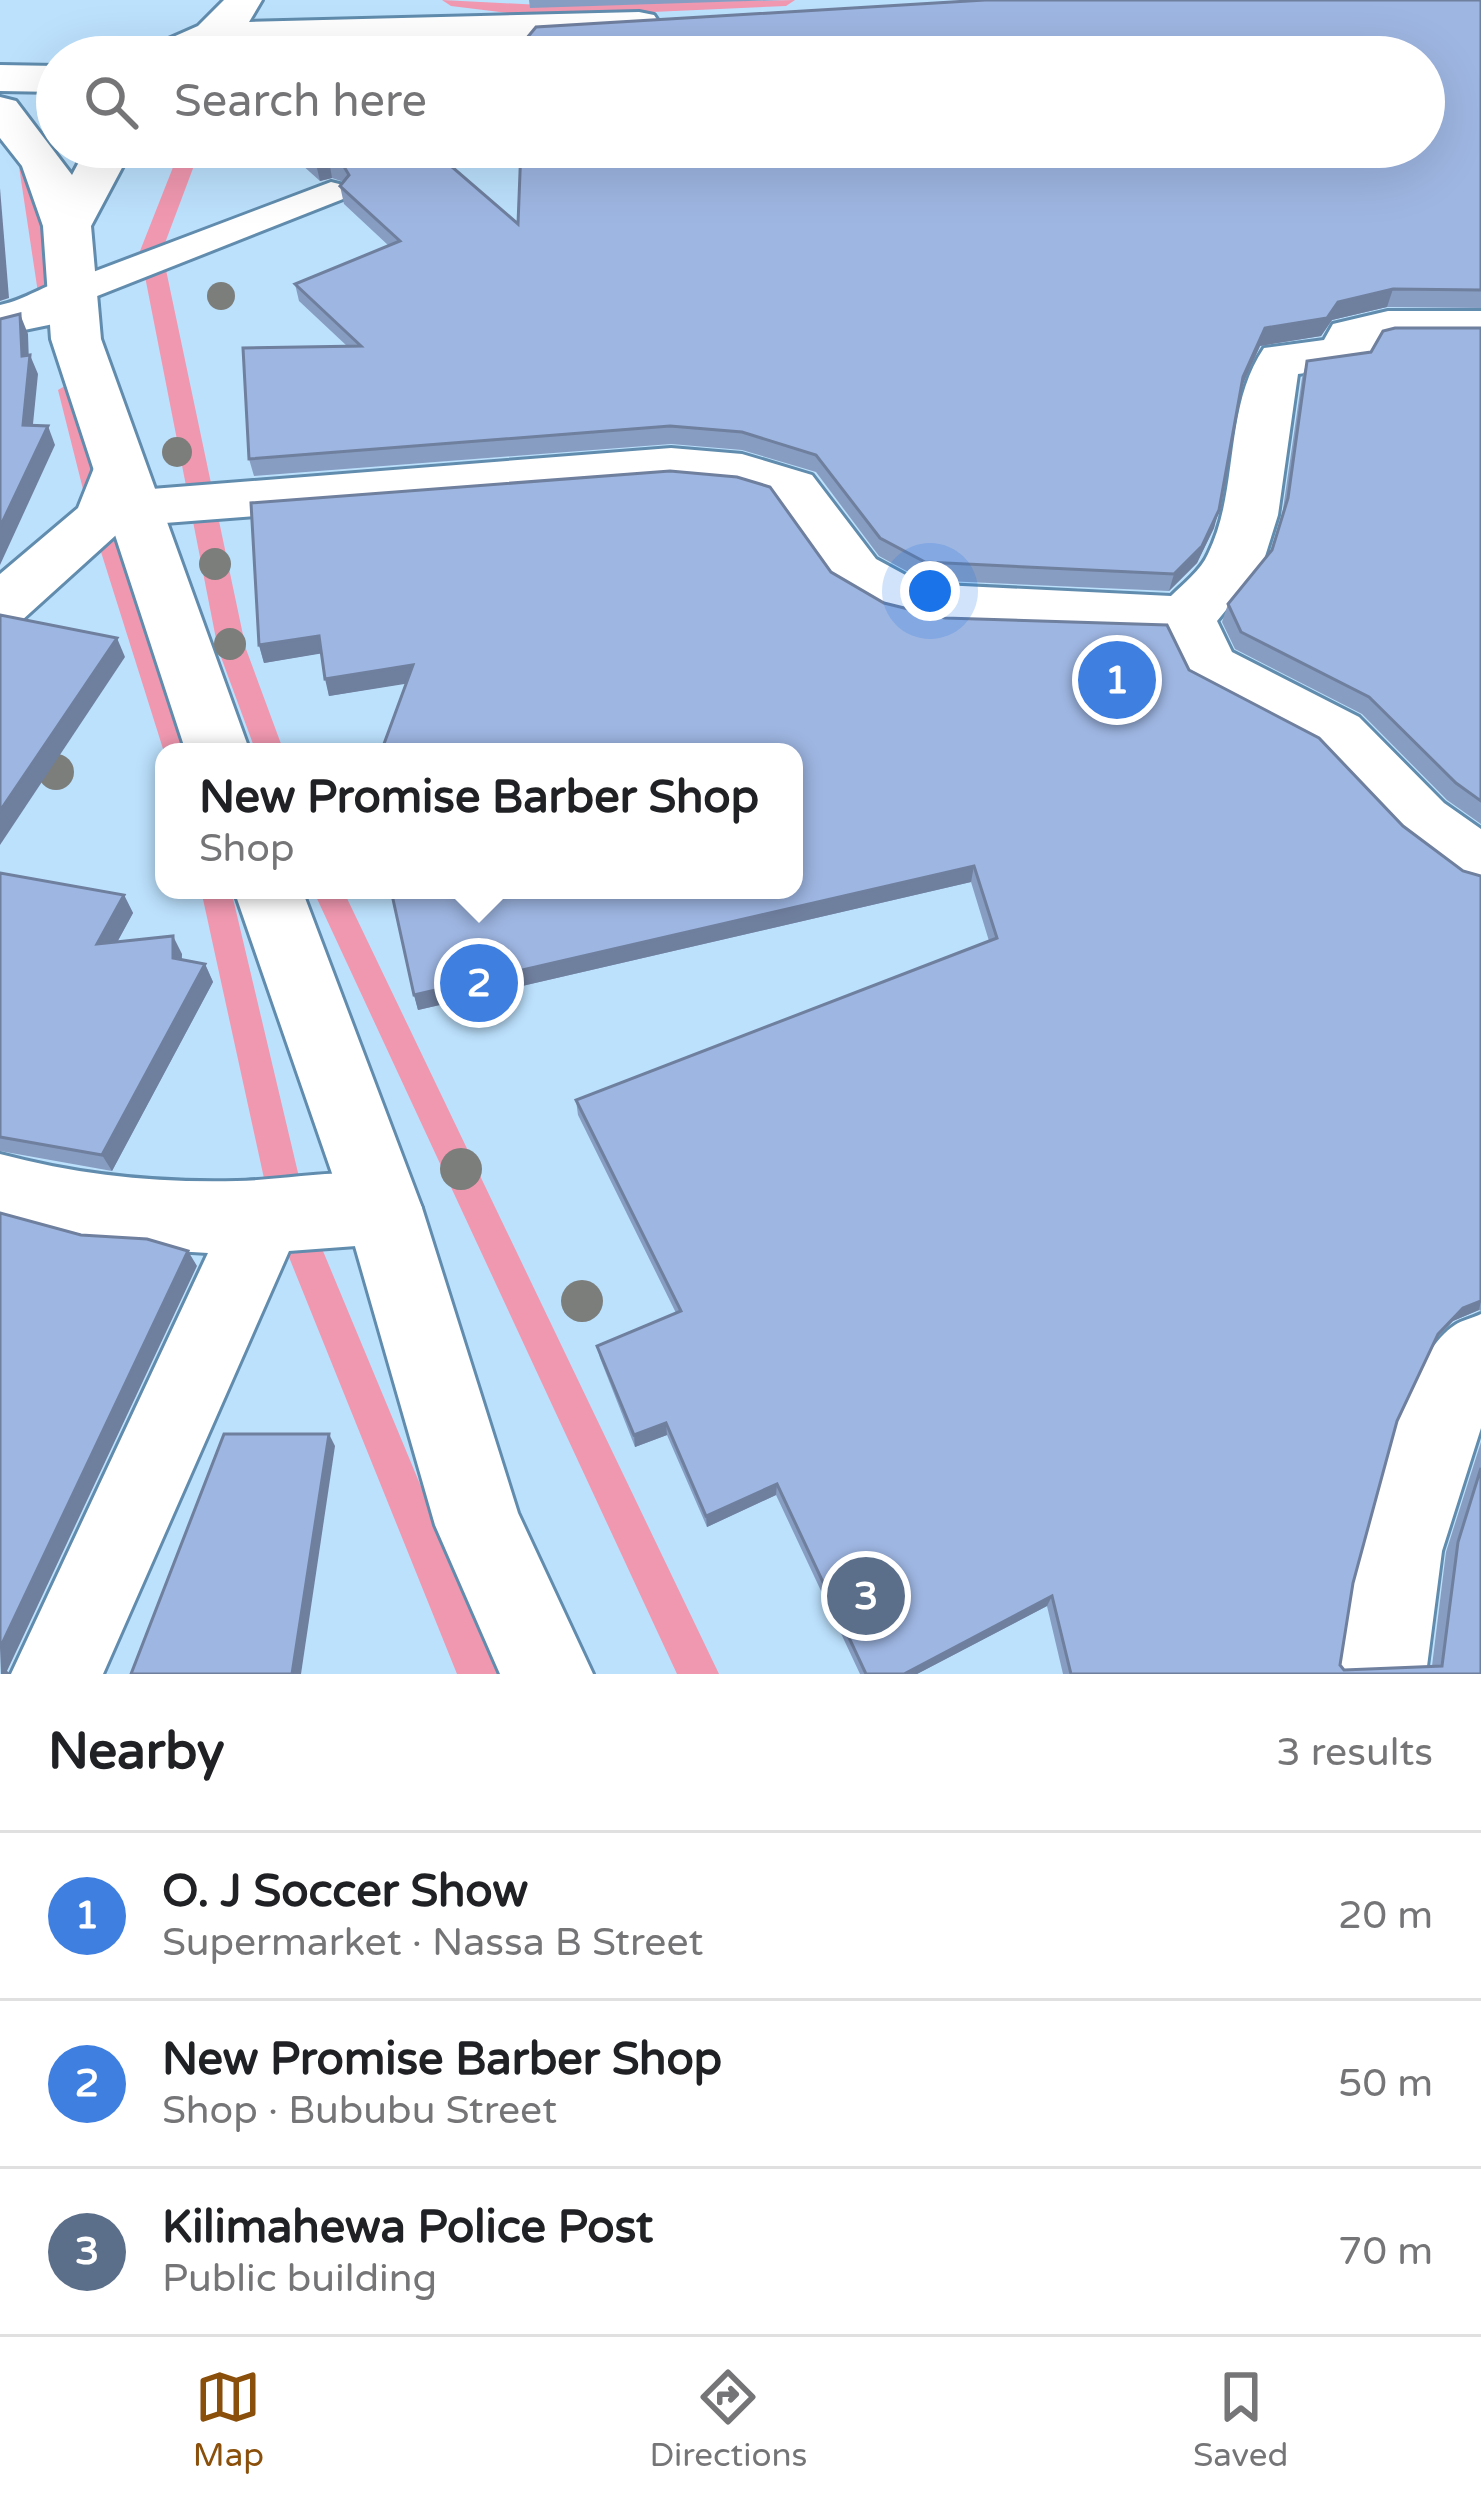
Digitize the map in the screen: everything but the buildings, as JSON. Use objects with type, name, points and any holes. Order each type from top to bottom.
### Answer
[{"type":"street","points":[[204,36],[246,0]]},
{"type":"street","points":[[438,0],[507,36]]},
{"type":"street","points":[[568,36],[675,23]]},
{"type":"street","points":[[0,78],[36,79]]},
{"type":"street","points":[[0,110],[36,154]]},
{"type":"street","points":[[45,168],[67,226],[76,339],[215,743]]},
{"type":"street","points":[[67,226],[99,168]]},
{"type":"street","points":[[0,320],[50,310],[69,293]]},
{"type":"street","points":[[126,488],[289,493],[671,466],[742,472],[792,488],[855,573],[904,602],[944,610],[1186,618],[1234,566],[1250,515],[1275,366],[1295,356],[1346,354],[1351,335],[1388,326],[1481,326]]},
{"type":"street","points":[[0,606],[103,517],[126,488]]},
{"type":"street","points":[[1186,618],[1208,667],[1337,734],[1421,821],[1481,865]]},
{"type":"street","points":[[271,899],[383,1208],[478,1525],[542,1668]]},
{"type":"street","points":[[0,1189],[57,1208],[264,1219],[383,1208]]},
{"type":"street","points":[[57,1674],[264,1219]]},
{"type":"street","points":[[1380,1674],[1384,1606],[1404,1526],[1450,1401],[1481,1354]]},
{"type":"lane","points":[[69,293],[331,192]]},
{"type":"waterway","points":[[451,0],[541,11],[786,0]]},
{"type":"waterway","points":[[28,160],[54,326]]},
{"type":"waterway","points":[[183,168],[151,251],[232,649],[267,743]]},
{"type":"waterway","points":[[70,390],[103,517],[175,743]]},
{"type":"waterway","points":[[218,899],[290,1215],[478,1674]]},
{"type":"waterway","points":[[332,899],[698,1674]]},
{"type":"place","name":"O. J Soccer Show","points":[[1117,680]]},
{"type":"place","name":"New Promise Barber Shop","points":[[479,983]]},
{"type":"place","name":"Kilimahewa Police Post","points":[[866,1596]]}]
